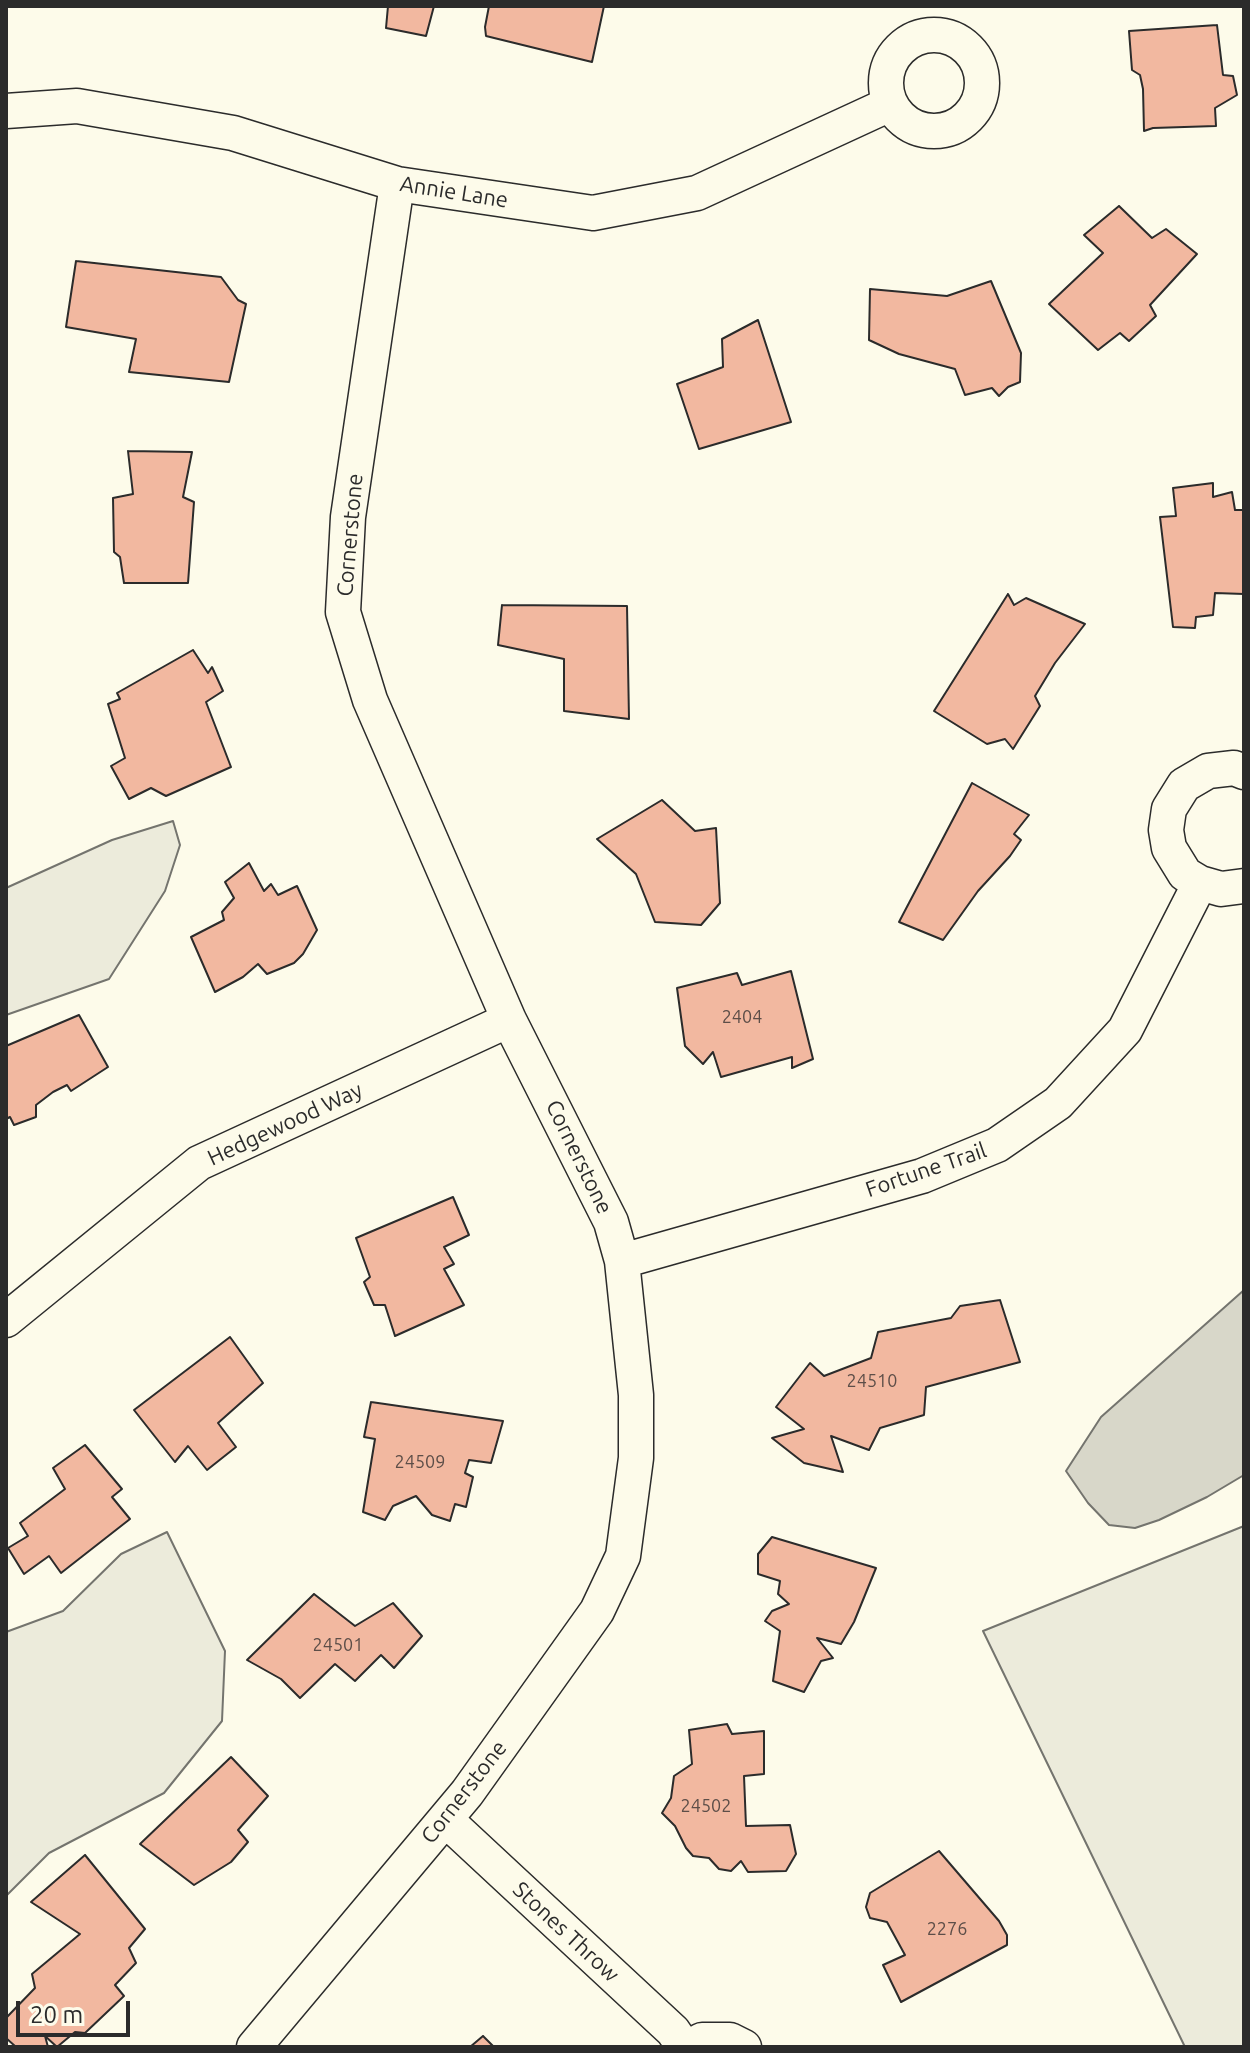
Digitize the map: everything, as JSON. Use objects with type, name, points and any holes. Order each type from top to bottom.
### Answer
[{"type":"street","name":"Annie Lane","points":[[6,111],[77,106],[233,133],[397,184],[593,213],[697,193],[890,104]]},
{"type":"street","name":"Cornerstone","points":[[254,2047],[467,1793],[597,1611],[623,1556],[636,1442],[636,1395],[622,1261],[611,1222],[509,1020],[370,700],[343,612],[348,517],[397,184]]},
{"type":"street","points":[[1244,772],[1234,768],[1208,771],[1184,785],[1169,809],[1166,830],[1169,848],[1185,874],[1200,883],[1221,889],[1244,886]]},
{"type":"street","name":"Fortune Trail","points":[[622,1261],[922,1176],[997,1145],[1058,1103],[1125,1030],[1200,883]]},
{"type":"street","name":"Hedgewood Way","points":[[6,1320],[199,1163],[509,1020]]},
{"type":"street","name":"Stones Throw","points":[[445,1819],[687,2047],[702,2040],[730,2040],[744,2047]]},
{"type":"shaded area","points":[[173,821],[180,845],[165,891],[109,979],[6,1015],[6,888],[112,840]]},
{"type":"shaded area","points":[[1244,1290],[1244,1475],[1159,1520],[1135,1528],[1109,1525],[1088,1503],[1066,1471],[1101,1417]]},
{"type":"shaded area","points":[[1244,1526],[1244,2047],[1185,2047],[983,1631]]},
{"type":"shaded area","points":[[167,1532],[225,1651],[222,1721],[164,1793],[49,1853],[6,1896],[6,1632],[63,1611],[121,1554]]},
{"type":"building","points":[[388,6],[434,6],[426,36],[386,28]]},
{"type":"building","points":[[489,6],[604,6],[592,62],[486,36]]},
{"type":"building","points":[[1217,25],[1223,75],[1233,76],[1237,95],[1215,108],[1216,126],[1144,131],[1143,89],[1140,75],[1132,70],[1129,31]]},
{"type":"building","points":[[1119,206],[1152,238],[1166,229],[1197,254],[1150,305],[1156,316],[1129,341],[1120,333],[1098,350],[1049,304],[1103,253],[1084,235]]},
{"type":"building","points":[[76,261],[221,277],[238,300],[246,304],[229,382],[129,372],[136,339],[66,327]]},
{"type":"building","points":[[991,281],[1021,353],[1020,382],[1008,387],[999,396],[992,388],[965,395],[955,369],[899,354],[869,340],[870,289],[947,296]]},
{"type":"building","points":[[758,320],[791,422],[699,449],[677,384],[723,367],[722,339]]},
{"type":"building","points":[[128,451],[192,452],[183,497],[194,502],[188,583],[124,583],[120,557],[114,552],[113,498],[133,494]]},
{"type":"building","points":[[1213,483],[1213,497],[1232,492],[1235,510],[1244,510],[1244,594],[1215,593],[1213,615],[1196,617],[1195,628],[1173,627],[1160,517],[1176,516],[1173,488]]},
{"type":"building","points":[[1008,594],[1014,605],[1026,598],[1085,624],[1035,696],[1040,706],[1013,749],[1005,739],[987,744],[934,711]]},
{"type":"building","points":[[502,605],[627,606],[629,719],[564,711],[564,659],[498,645]]},
{"type":"building","points":[[193,650],[208,673],[212,667],[223,691],[206,702],[231,767],[166,796],[151,788],[129,799],[111,766],[125,758],[108,704],[120,699],[117,693]]},
{"type":"building","points":[[972,783],[1029,815],[1014,834],[1021,840],[1010,856],[978,891],[943,940],[899,922]]},
{"type":"building","points":[[662,800],[695,831],[716,828],[720,903],[701,925],[655,922],[636,874],[597,839]]},
{"type":"building","points":[[249,863],[264,891],[271,884],[278,895],[297,886],[317,930],[294,963],[267,974],[258,964],[243,977],[215,992],[191,937],[224,920],[222,912],[234,898],[225,882]]},
{"type":"building","points":[[791,971],[813,1059],[792,1068],[792,1057],[721,1077],[713,1052],[703,1064],[685,1046],[677,988],[737,973],[742,985]]},
{"type":"building","points":[[79,1015],[108,1067],[71,1091],[67,1085],[53,1092],[36,1105],[36,1117],[14,1125],[10,1117],[6,1119],[6,1046]]},
{"type":"building","points":[[453,1197],[469,1235],[444,1247],[454,1264],[444,1269],[464,1305],[395,1336],[385,1305],[374,1305],[364,1282],[370,1277],[356,1238]]},
{"type":"building","points":[[1000,1300],[1020,1362],[926,1387],[924,1415],[880,1428],[869,1450],[831,1436],[843,1472],[804,1463],[772,1438],[804,1429],[776,1407],[810,1363],[824,1376],[871,1358],[878,1332],[951,1318],[960,1306]]},
{"type":"building","points":[[230,1337],[263,1383],[218,1423],[236,1447],[207,1470],[188,1446],[175,1462],[134,1410]]},
{"type":"building","points":[[371,1402],[503,1421],[491,1463],[469,1460],[465,1473],[473,1477],[466,1507],[455,1504],[450,1521],[432,1515],[416,1496],[393,1506],[385,1520],[363,1512],[375,1439],[364,1437]]},
{"type":"building","points":[[85,1445],[122,1489],[112,1497],[130,1519],[61,1573],[49,1556],[24,1574],[8,1548],[28,1536],[20,1523],[65,1489],[53,1468]]},
{"type":"building","points":[[772,1537],[876,1568],[854,1622],[841,1644],[817,1638],[833,1658],[821,1661],[804,1692],[773,1681],[780,1631],[765,1621],[772,1611],[789,1604],[778,1594],[780,1581],[758,1574],[758,1554]]},
{"type":"building","points":[[314,1594],[355,1626],[393,1603],[422,1636],[394,1668],[381,1655],[355,1681],[335,1664],[300,1698],[281,1679],[247,1660]]},
{"type":"building","points":[[727,1724],[732,1734],[764,1731],[764,1774],[744,1776],[746,1826],[790,1825],[796,1854],[786,1871],[748,1872],[741,1861],[731,1871],[719,1869],[709,1858],[693,1856],[675,1826],[662,1813],[671,1798],[674,1776],[692,1764],[689,1730]]},
{"type":"building","points":[[231,1757],[268,1796],[238,1830],[248,1842],[231,1862],[194,1885],[140,1844]]},
{"type":"building","points":[[939,1851],[999,1921],[1007,1935],[1007,1945],[901,2002],[883,1965],[905,1955],[887,1922],[870,1918],[866,1907],[870,1893]]},
{"type":"building","points":[[85,1855],[145,1929],[129,1948],[136,1963],[115,1985],[124,1996],[85,2033],[75,2032],[57,2047],[45,2036],[48,2047],[16,2047],[6,2038],[6,2018],[35,1988],[32,1974],[80,1934],[31,1902]]},
{"type":"building","points":[[483,2036],[494,2047],[470,2047]]}]
